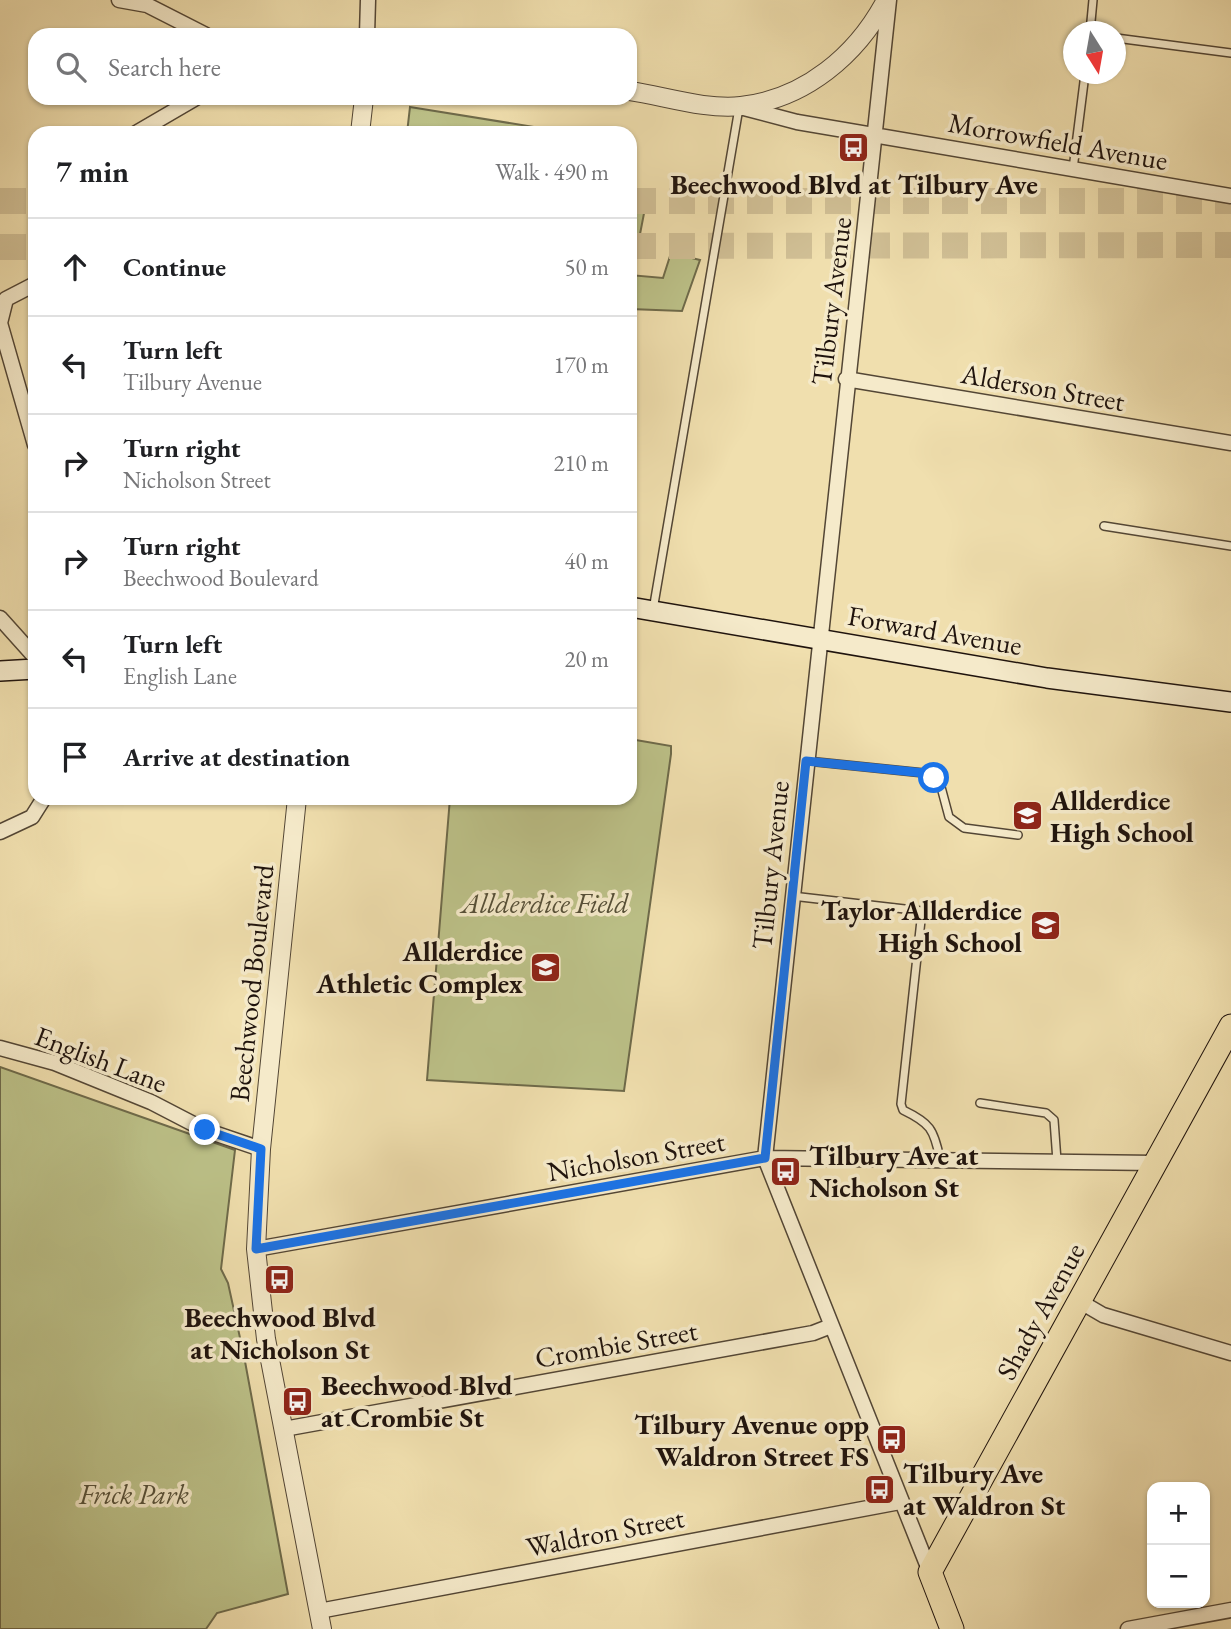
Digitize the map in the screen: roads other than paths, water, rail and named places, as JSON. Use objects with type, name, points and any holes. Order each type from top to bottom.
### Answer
[{"type":"main road","name":"Forward Avenue","points":[[637,608],[1047,678],[1231,702]]},
{"type":"main road","points":[[0,671],[28,669]]},
{"type":"main road","name":"Shady Avenue","points":[[930,1572],[1231,1026]]},
{"type":"main road","points":[[930,1572],[952,1629]]},
{"type":"street","points":[[119,0],[147,5],[192,28]]},
{"type":"street","points":[[367,28],[368,0]]},
{"type":"street","points":[[739,106],[794,90],[822,75],[850,53],[870,29],[887,0]]},
{"type":"street","points":[[637,91],[739,106],[797,122],[876,135],[887,0]]},
{"type":"street","points":[[148,126],[185,105]]},
{"type":"street","points":[[361,126],[363,105]]},
{"type":"street","name":"Morrowfield Avenue","points":[[876,135],[1231,196]]},
{"type":"street","name":"Tilbury Avenue","points":[[876,135],[846,379],[765,1158],[930,1572]]},
{"type":"street","points":[[28,288],[6,299],[0,323],[28,421]]},
{"type":"street","name":"Alderson Street","points":[[846,379],[1231,443]]},
{"type":"street","points":[[0,618],[28,649]]},
{"type":"street","points":[[0,832],[32,817],[40,805]]},
{"type":"street","name":"Beechwood Boulevard","points":[[296,805],[261,1149],[256,1249],[266,1339],[320,1620]]},
{"type":"street","name":"English Lane","points":[[0,1048],[55,1063],[151,1102],[205,1130],[261,1149]]},
{"type":"street","name":"Nicholson Street","points":[[256,1249],[765,1158],[1155,1163]]},
{"type":"street","points":[[1079,1301],[1103,1315],[1231,1353]]},
{"type":"street","name":"Crombie Street","points":[[284,1429],[813,1333],[831,1326]]},
{"type":"street","name":"Waldron Street","points":[[320,1620],[900,1502]]},
{"type":"street","points":[[1128,1629],[1231,1611]]},
{"type":"lane","points":[[1091,21],[1094,0]]},
{"type":"lane","points":[[1126,39],[1231,53]]},
{"type":"lane","points":[[1073,169],[1084,84]]},
{"type":"lane","points":[[653,611],[739,106]]},
{"type":"lane","points":[[1104,526],[1231,546]]},
{"type":"lane","points":[[806,761],[924,773],[941,787],[949,817],[964,828],[1018,835]]},
{"type":"lane","points":[[792,896],[922,911],[901,1104],[903,1110],[926,1122],[933,1131],[940,1159]]},
{"type":"lane","points":[[980,1104],[1046,1112],[1054,1120],[1057,1161]]},
{"type":"tunnel","points":[[0,201],[28,201]]},
{"type":"tunnel","points":[[637,201],[1231,201]]},
{"type":"tunnel","points":[[637,246],[1231,245]]},
{"type":"tunnel","points":[[0,247],[28,247]]},
{"type":"place","name":"Beechwood Blvd at Tilbury Ave","points":[[854,147]]},
{"type":"place","name":"Allderdice High School","points":[[1027,816]]},
{"type":"place","name":"Taylor Allderdice High School","points":[[1045,926]]},
{"type":"place","name":"Allderdice Athletic Complex","points":[[546,967]]},
{"type":"place","name":"Tilbury Ave at Nicholson St","points":[[786,1171]]},
{"type":"place","name":"Beechwood Blvd at Nicholson St","points":[[280,1280]]},
{"type":"place","name":"Beechwood Blvd at Crombie St","points":[[298,1401]]},
{"type":"place","name":"Tilbury Avenue opp Waldron Street FS","points":[[892,1440]]},
{"type":"place","name":"Tilbury Ave at Waldron St","points":[[880,1489]]},
{"type":"park label","name":"Allderdice Field","points":[[545,903]]},
{"type":"park label","name":"Frick Park","points":[[134,1494]]}]
